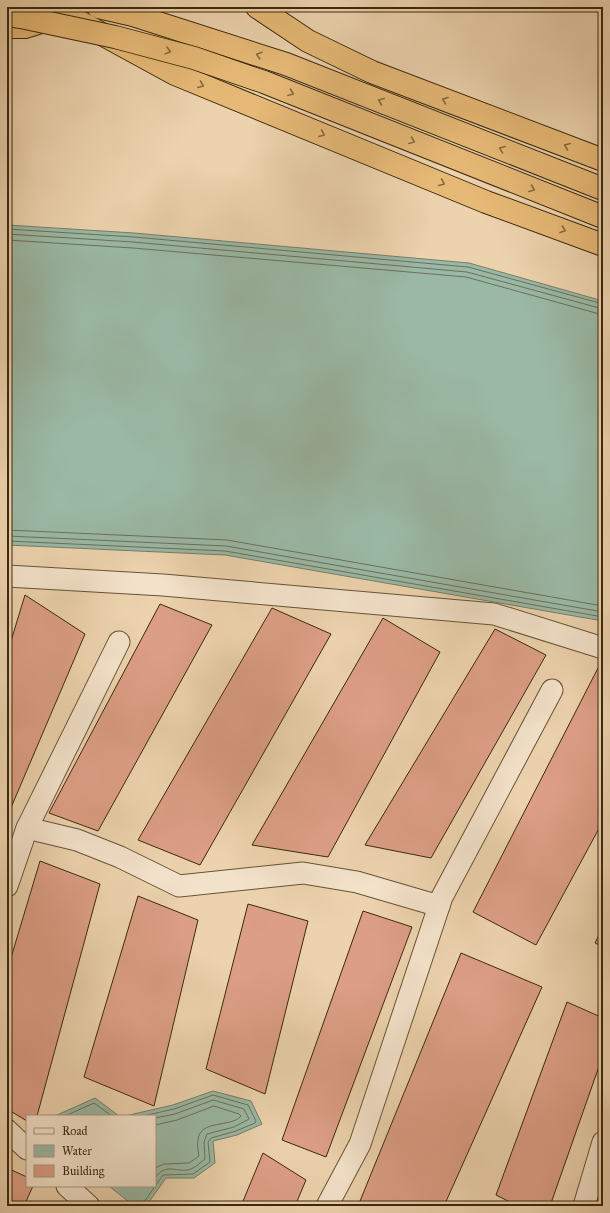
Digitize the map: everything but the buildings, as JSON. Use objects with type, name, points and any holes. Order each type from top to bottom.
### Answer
[{"type":"highway","points":[[98,7],[133,15],[286,64],[603,190]]},
{"type":"highway","points":[[257,7],[308,41],[372,72],[603,160]]},
{"type":"highway","points":[[281,7],[308,41]]},
{"type":"highway","points":[[7,27],[25,27],[75,11],[175,74],[486,202],[603,245]]},
{"type":"highway","points":[[7,15],[21,16],[115,37],[194,58],[264,82],[603,217]]},
{"type":"street","points":[[7,576],[163,585],[494,614],[603,648]]},
{"type":"street","points":[[7,886],[27,828],[119,642]]},
{"type":"street","points":[[327,1206],[360,1144],[442,897],[552,690]]},
{"type":"street","points":[[27,828],[77,840],[120,857],[178,886],[303,873],[356,882],[439,906]]},
{"type":"street","points":[[7,1130],[26,1147]]},
{"type":"street","points":[[584,1206],[603,1142]]},
{"type":"water","points":[[7,225],[134,233],[469,263],[603,301],[603,621],[225,555],[7,545]]},
{"type":"water","points":[[213,1091],[251,1101],[262,1124],[237,1135],[213,1141],[215,1163],[194,1178],[166,1178],[146,1206],[134,1206],[110,1187],[156,1187],[156,1115],[129,1115],[173,1105]]},
{"type":"water","points":[[95,1098],[118,1115],[57,1115]]}]
